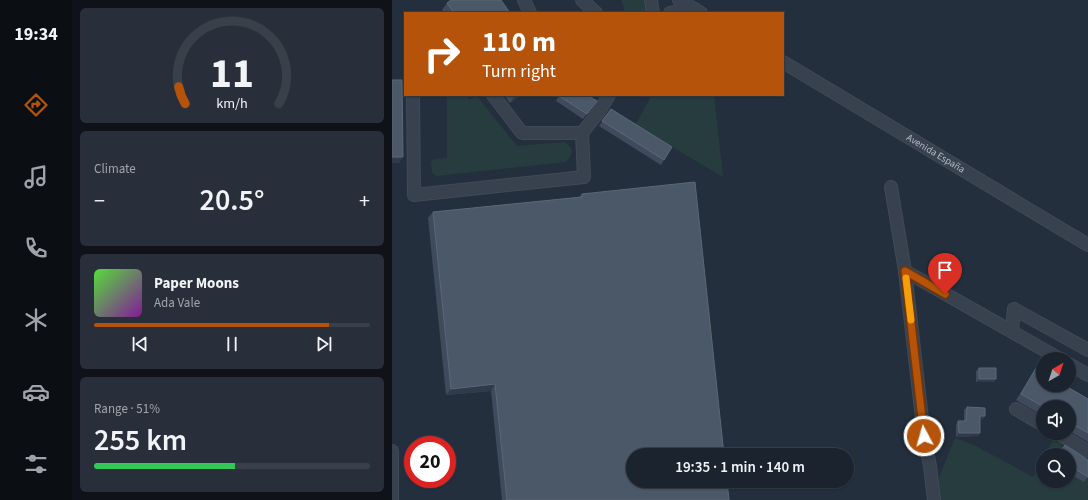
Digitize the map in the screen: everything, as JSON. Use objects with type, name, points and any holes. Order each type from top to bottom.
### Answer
[{"type":"street","points":[[524,0],[530,12]]},
{"type":"street","points":[[582,0],[595,12]]},
{"type":"street","points":[[651,0],[653,12]]},
{"type":"street","points":[[679,0],[698,11]]},
{"type":"street","points":[[674,12],[698,11]]},
{"type":"street","name":"Avenida España","points":[[784,63],[1088,245]]},
{"type":"street","points":[[413,96],[414,195],[584,177],[582,133],[598,113],[608,96]]},
{"type":"street","points":[[494,96],[522,133],[582,133]]},
{"type":"street","points":[[892,187],[905,271],[924,436],[930,466],[934,500]]},
{"type":"street","points":[[905,271],[1048,352]]},
{"type":"street","points":[[1012,331],[1014,309],[1088,350]]},
{"type":"street","points":[[1076,368],[1088,375]]},
{"type":"street","points":[[1016,409],[1036,421]]},
{"type":"street","points":[[1069,440],[1088,451]]},
{"type":"street","points":[[392,451],[392,500]]},
{"type":"green space","points":[[621,0],[645,0],[647,12],[623,12],[624,8]]},
{"type":"green space","points":[[447,96],[467,96],[470,100],[477,96],[517,146],[564,142],[568,144],[572,151],[566,162],[436,176],[432,173],[431,162],[434,159],[447,158]]},
{"type":"green space","points":[[651,96],[714,96],[723,177],[635,125]]},
{"type":"green space","points":[[955,438],[976,446],[1033,477],[1036,472],[1036,488],[1076,488],[1076,454],[1088,462],[1088,500],[938,500],[936,485]]},
{"type":"green space","points":[[1053,440],[1066,448],[1049,448]]},
{"type":"building","points":[[451,0],[501,0],[509,12],[453,12],[447,3]]},
{"type":"building","points":[[392,80],[402,80],[403,157],[392,157]]},
{"type":"building","points":[[559,96],[589,96],[597,101],[587,114]]},
{"type":"building","points":[[611,109],[672,147],[664,160],[602,121]]},
{"type":"building","points":[[695,182],[723,448],[626,448],[626,488],[728,488],[729,500],[507,500],[495,384],[451,389],[433,212],[582,197],[582,194]]},
{"type":"building","points":[[979,368],[996,368],[996,379],[979,379]]},
{"type":"building","points":[[1036,368],[1036,392],[1076,392],[1088,399],[1088,433],[1076,426],[1076,400],[1036,400],[1036,402],[1021,394]]},
{"type":"building","points":[[967,407],[985,408],[985,416],[980,416],[980,433],[959,433],[958,421],[966,421]]},
{"type":"building","points":[[1065,445],[1070,448],[1063,448]]},
{"type":"building","points":[[1076,452],[1088,460],[1088,477],[1076,469]]},
{"type":"slow traffic","points":[[906,278],[911,320]]},
{"type":"route","points":[[924,436],[905,271],[945,294]]}]
